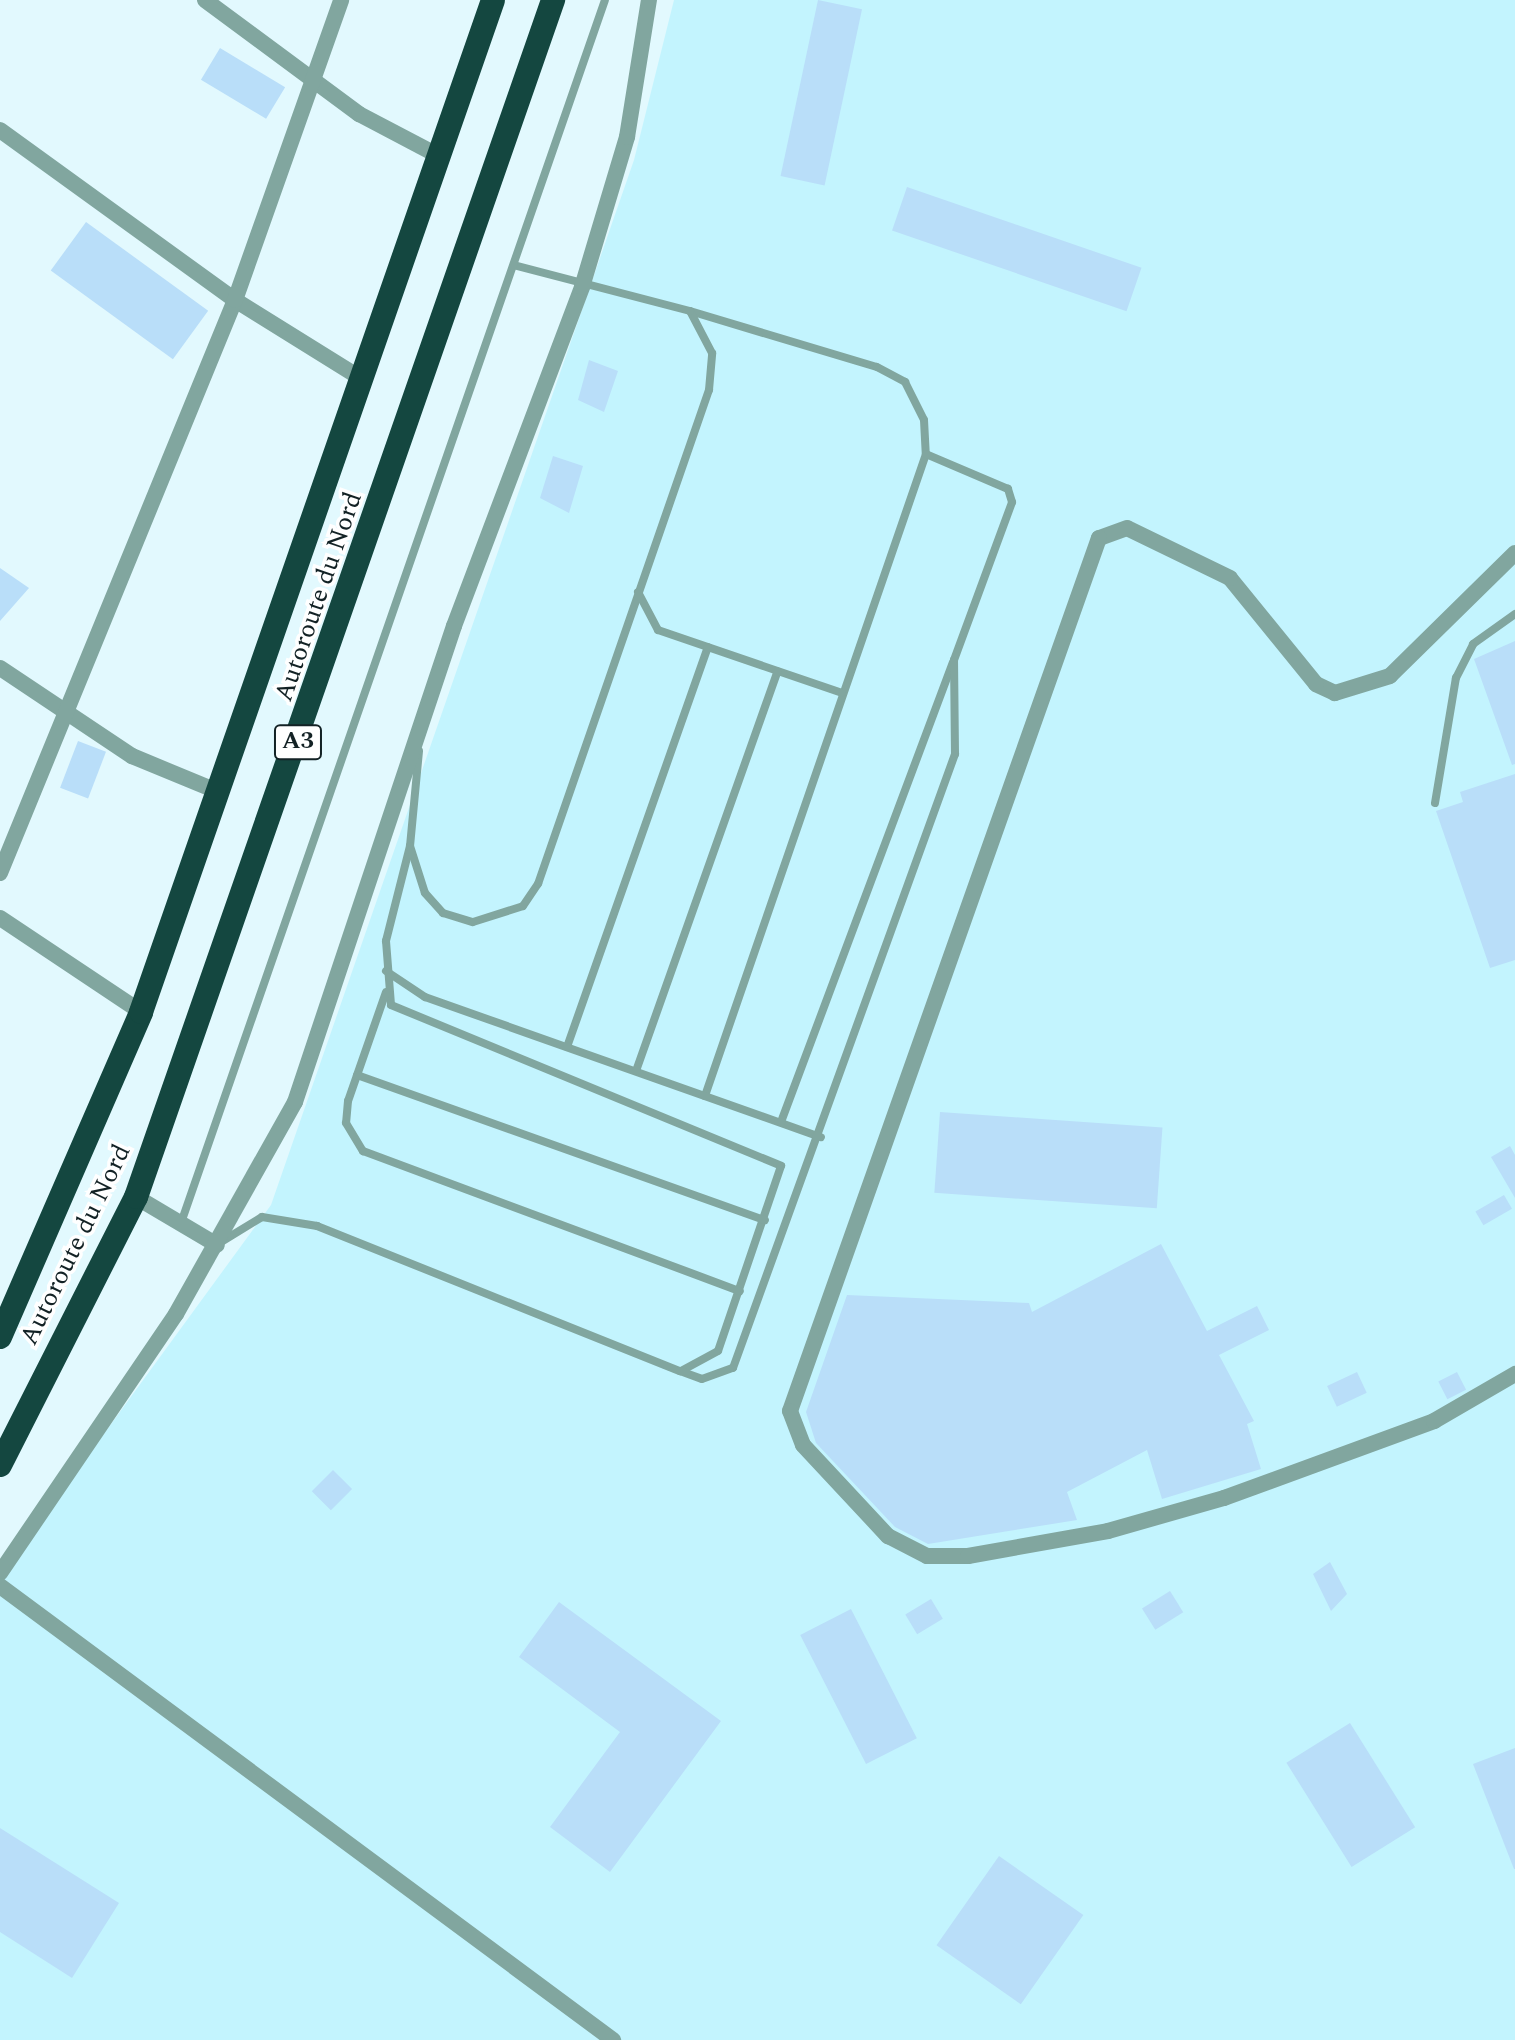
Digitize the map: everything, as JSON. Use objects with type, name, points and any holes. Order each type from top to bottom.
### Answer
[{"type":"highway","name":"Autoroute du Nord","points":[[0,1337],[141,1012],[493,0]]},
{"type":"highway","name":"Autoroute du Nord","points":[[0,1465],[136,1197],[553,0]]},
{"type":"street","points":[[205,0],[359,114],[439,156]]},
{"type":"street","points":[[0,873],[235,300],[341,0]]},
{"type":"street","points":[[0,1573],[217,1245],[295,1102],[422,721],[582,287],[627,137],[649,0]]},
{"type":"street","points":[[0,130],[235,300],[362,379]]},
{"type":"street","points":[[1515,553],[1390,676],[1335,693],[1316,684],[1230,578],[1127,528],[1099,538],[790,1411],[811,1456],[888,1536],[919,1554],[968,1556],[1108,1531],[1224,1498],[1434,1421],[1515,1374]]},
{"type":"street","points":[[0,668],[132,756],[219,792]]},
{"type":"street","points":[[0,918],[141,1012]]},
{"type":"street","points":[[136,1197],[217,1245]]},
{"type":"street","points":[[0,1586],[613,2040]]},
{"type":"lane","points":[[181,1223],[605,0]]},
{"type":"lane","points":[[514,265],[582,287],[672,301],[690,311],[877,367],[905,382],[924,420],[926,454],[705,1096]]},
{"type":"lane","points":[[410,846],[425,893],[443,913],[473,922],[523,906],[538,884],[709,390],[712,353],[690,311]]},
{"type":"lane","points":[[781,1122],[1012,502],[1008,489],[926,454]]},
{"type":"lane","points":[[638,592],[658,630],[842,693]]},
{"type":"lane","points":[[1435,803],[1456,678],[1473,644],[1515,614]]},
{"type":"lane","points":[[567,1047],[708,647]]},
{"type":"lane","points":[[217,1245],[262,1217],[317,1226],[680,1371],[715,1378],[744,1350],[955,754],[954,660]]},
{"type":"lane","points":[[636,1071],[778,671]]},
{"type":"lane","points":[[422,721],[410,846],[386,971],[386,992],[357,1075],[346,1123],[363,1151],[381,1161],[740,1291]]},
{"type":"lane","points":[[386,971],[425,997],[821,1137]]},
{"type":"lane","points":[[386,992],[403,1016],[773,1158],[781,1180],[718,1351],[705,1364],[680,1371]]},
{"type":"lane","points":[[357,1075],[765,1220]]},
{"type":"shaded area","points":[[674,0],[1515,0],[1515,2040],[0,2040],[0,1576],[271,1205],[634,160]]},
{"type":"building","points":[[818,0],[862,9],[825,185],[781,176]]},
{"type":"building","points":[[220,48],[285,87],[266,119],[201,80]]},
{"type":"building","points":[[907,187],[1141,268],[1127,311],[892,230]]},
{"type":"building","points":[[86,222],[208,311],[173,359],[51,271]]},
{"type":"building","points":[[589,360],[618,371],[604,412],[578,400]]},
{"type":"building","points":[[553,456],[583,466],[569,513],[540,498]]},
{"type":"building","points":[[0,568],[29,588],[0,621]]},
{"type":"building","points":[[1515,641],[1515,764],[1512,765],[1474,659]]},
{"type":"building","points":[[78,741],[106,752],[88,798],[60,788]]},
{"type":"building","points":[[1515,774],[1515,960],[1490,968],[1436,811],[1463,802],[1460,792]]},
{"type":"building","points":[[940,1112],[1162,1128],[1157,1208],[934,1193]]},
{"type":"building","points":[[1510,1146],[1515,1155],[1515,1198],[1491,1157]]},
{"type":"building","points":[[1504,1195],[1512,1209],[1483,1225],[1475,1212]]},
{"type":"building","points":[[1161,1244],[1207,1331],[1257,1306],[1269,1330],[1219,1355],[1254,1421],[1247,1424],[1261,1469],[1162,1499],[1147,1450],[1067,1492],[1077,1520],[928,1544],[895,1527],[816,1443],[806,1412],[847,1295],[1029,1303],[1032,1312]]},
{"type":"building","points":[[1357,1372],[1367,1393],[1337,1407],[1327,1386]]},
{"type":"building","points":[[1457,1372],[1466,1390],[1447,1399],[1438,1382]]},
{"type":"building","points":[[333,1470],[352,1489],[331,1510],[312,1491]]},
{"type":"building","points":[[1330,1562],[1347,1594],[1331,1611],[1313,1574]]},
{"type":"building","points":[[1170,1591],[1183,1612],[1155,1630],[1142,1608]]},
{"type":"building","points":[[931,1599],[943,1619],[917,1634],[905,1614]]},
{"type":"building","points":[[559,1602],[721,1721],[610,1872],[550,1827],[620,1732],[519,1657]]},
{"type":"building","points":[[851,1609],[917,1738],[866,1764],[800,1635]]},
{"type":"building","points":[[1350,1723],[1415,1827],[1352,1867],[1286,1763]]},
{"type":"building","points":[[1515,1748],[1515,1869],[1514,1869],[1473,1764]]},
{"type":"building","points":[[0,1828],[119,1903],[72,1978],[0,1932]]},
{"type":"building","points":[[999,1856],[1083,1915],[1021,2004],[936,1945]]}]
